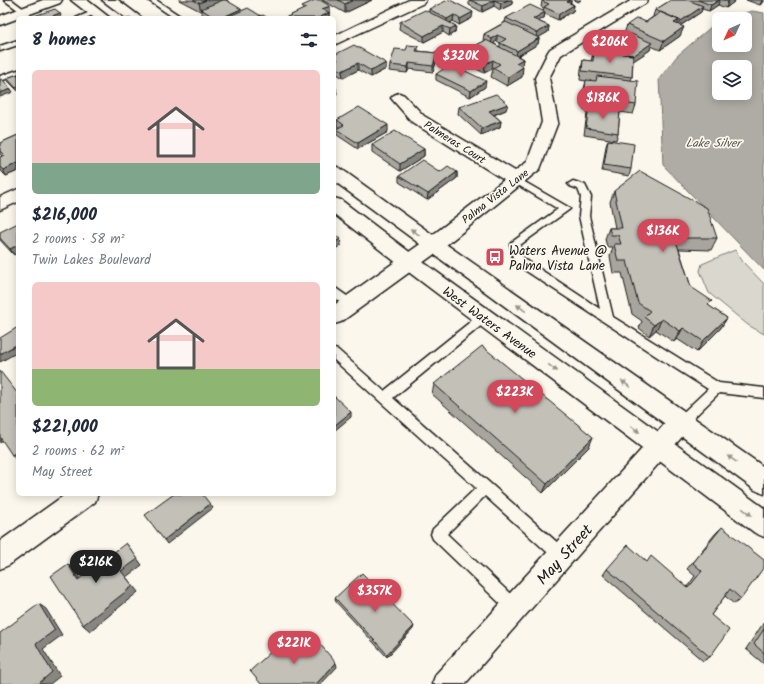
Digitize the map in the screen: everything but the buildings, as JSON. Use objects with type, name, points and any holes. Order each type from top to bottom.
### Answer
[{"type":"main road","points":[[78,0],[99,15]]},
{"type":"main road","points":[[109,0],[132,16]]},
{"type":"main road","points":[[336,173],[433,245],[764,482]]},
{"type":"main road","name":"West Waters Avenue","points":[[336,206],[409,262],[764,524]]},
{"type":"street","points":[[0,21],[55,0]]},
{"type":"street","points":[[336,40],[419,0]]},
{"type":"street","name":"Palma Vista Lane","points":[[336,314],[433,245],[534,165],[550,122],[542,78],[555,52],[641,0]]},
{"type":"street","name":"Palmeras Court","points":[[399,98],[418,119],[516,180]]},
{"type":"street","points":[[0,204],[16,196]]},
{"type":"street","name":"May Street","points":[[446,684],[680,423]]},
{"type":"street","points":[[0,556],[83,496]]},
{"type":"lane","points":[[7,0],[24,12]]},
{"type":"lane","points":[[151,0],[176,16]]},
{"type":"lane","points":[[0,49],[16,43]]},
{"type":"lane","points":[[0,79],[16,73]]},
{"type":"lane","points":[[516,180],[575,209],[584,216],[608,319]]},
{"type":"lane","points":[[573,184],[582,187],[586,197],[575,209],[515,244],[518,260],[666,357],[717,388],[764,393]]},
{"type":"lane","points":[[336,293],[350,304]]},
{"type":"lane","points":[[384,398],[484,317]]},
{"type":"lane","points":[[336,356],[562,556]]},
{"type":"lane","points":[[680,423],[717,388]]},
{"type":"lane","points":[[485,488],[438,534],[515,608]]},
{"type":"shaded area","points":[[735,250],[743,262],[764,284],[764,334],[748,325],[709,293],[700,271],[702,264]]},
{"type":"water","name":"Lake Silver","points":[[752,11],[764,13],[764,270],[663,165],[659,79],[677,56],[712,26],[712,52],[752,52],[752,12],[748,12]]},
{"type":"place","name":"Waters Avenue @ Palma Vista Lane","points":[[495,257]]}]
